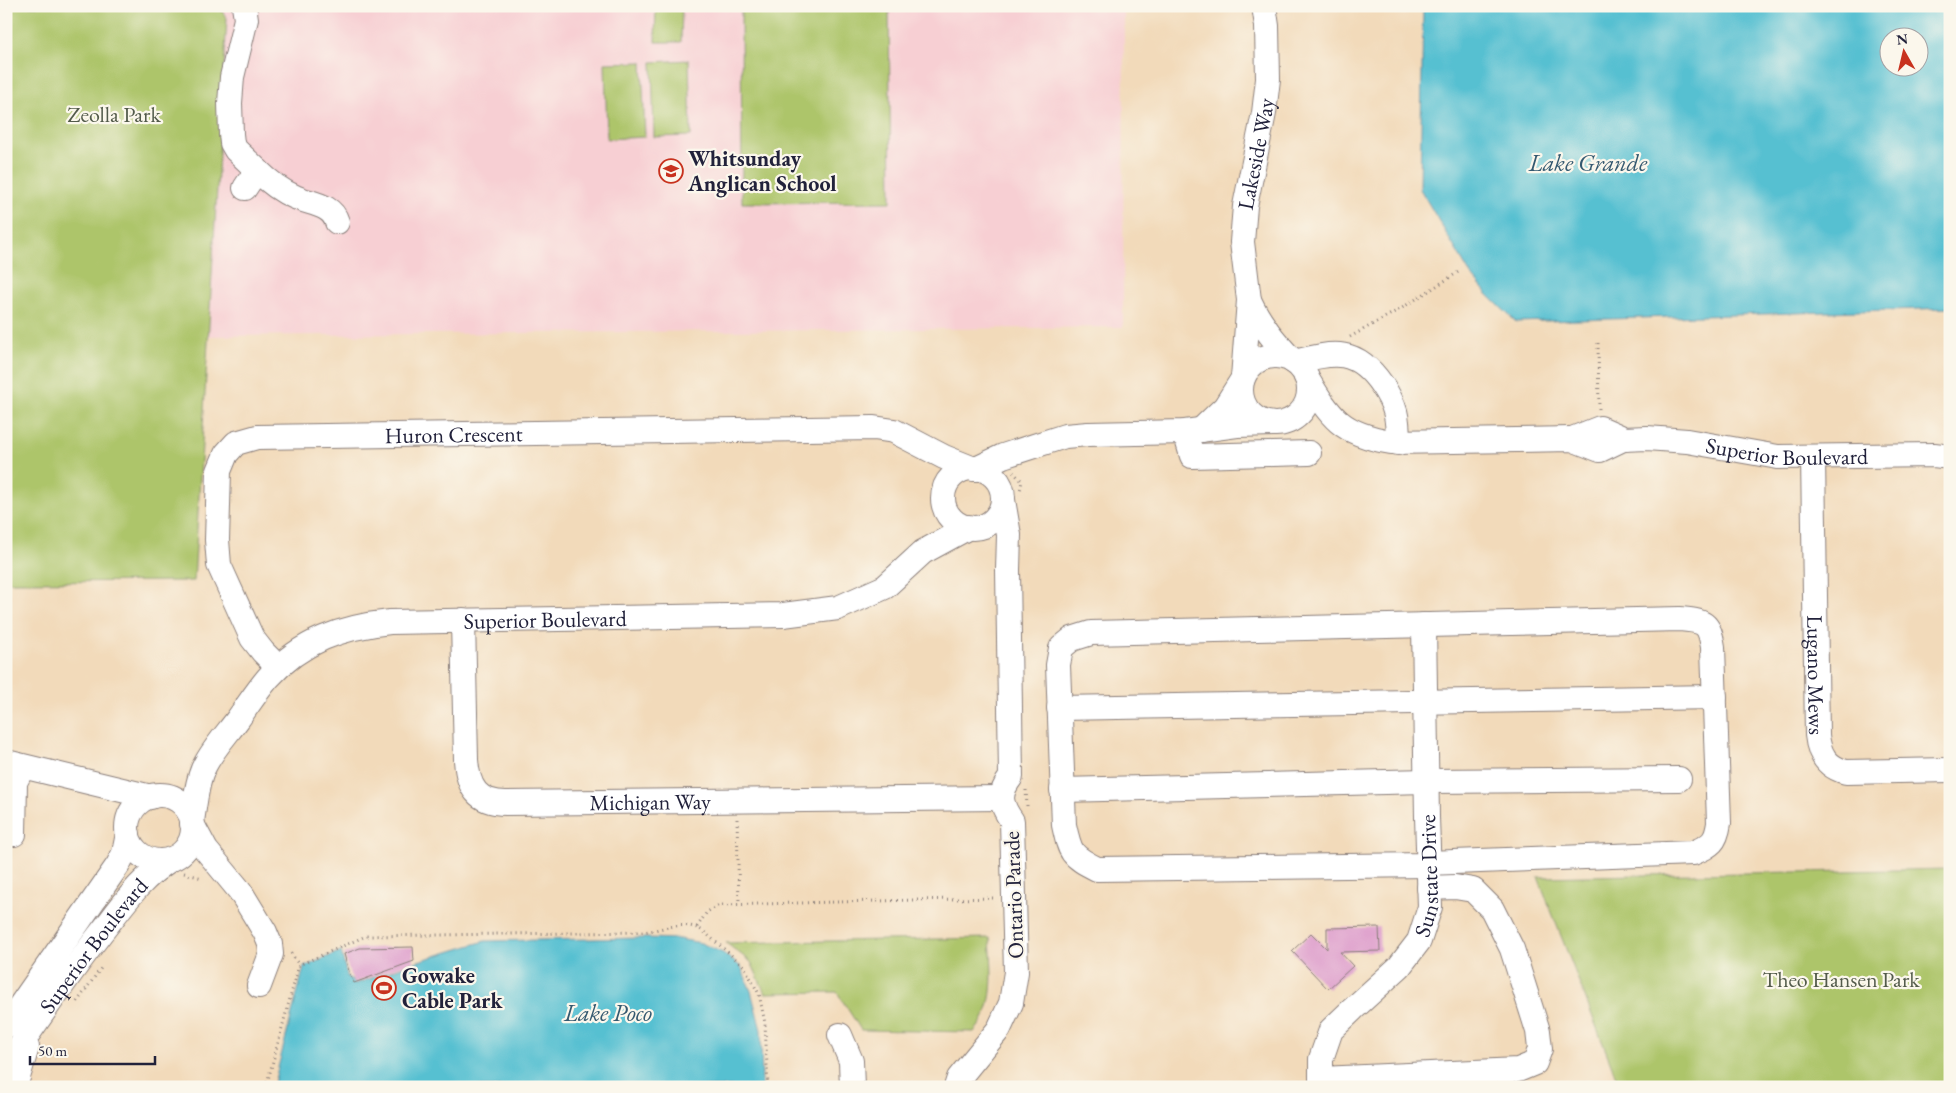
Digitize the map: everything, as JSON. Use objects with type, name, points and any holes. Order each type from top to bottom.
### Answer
[{"type":"street","points":[[244,6],[246,19],[232,77],[230,103],[232,143],[251,179],[282,190],[296,198],[321,205],[330,212],[337,222]]},
{"type":"street","name":"Lakeside Way","points":[[1243,379],[1249,300],[1242,242],[1245,206],[1263,121],[1268,79],[1268,26],[1264,6]]},
{"type":"street","name":"Lakeside Way","points":[[1249,300],[1269,334],[1298,367]]},
{"type":"street","points":[[1243,379],[1241,393],[1245,406],[1248,412],[1259,420],[1276,423],[1292,419],[1302,409],[1308,397],[1298,367],[1280,356],[1266,357],[1254,363],[1243,379],[1225,408],[1193,431],[1192,456],[1309,453]]},
{"type":"street","points":[[1298,367],[1318,357],[1351,357],[1364,362],[1373,372],[1394,404],[1397,416],[1398,443]]},
{"type":"street","name":"Superior Boulevard","points":[[1298,367],[1328,410],[1344,428]]},
{"type":"street","name":"Superior Boulevard","points":[[975,469],[1004,456],[1054,439],[1076,435],[1193,431],[1276,423],[1313,423],[1344,428],[1374,439],[1398,443],[1572,439],[1597,428],[1605,429],[1625,438],[1670,439],[1764,455],[1812,457],[1934,455],[1950,457]]},
{"type":"street","name":"Huron Crescent","points":[[278,667],[252,638],[218,565],[219,471],[226,454],[236,443],[257,437],[865,428],[888,430],[975,469]]},
{"type":"street","name":"Huron Crescent","points":[[915,443],[936,472],[944,498]]},
{"type":"street","points":[[1009,500],[1002,492],[997,480],[987,472],[975,469],[964,470],[953,476],[946,486],[944,498],[949,515],[958,523],[971,528],[982,527],[993,521],[1009,500],[1012,472],[1018,460],[1029,448]]},
{"type":"street","name":"Lugano Mews","points":[[1812,457],[1817,735],[1820,753],[1832,766],[1846,772],[1950,770]]},
{"type":"street","name":"Superior Boulevard","points":[[923,552],[937,525],[944,498]]},
{"type":"street","name":"Ontario Parade","points":[[956,1087],[959,1078],[999,1029],[1010,1003],[1016,972],[1012,821],[1003,809],[1002,798],[1003,788],[1011,777],[1008,570],[1009,500]]},
{"type":"street","name":"Superior Boulevard","points":[[192,823],[198,788],[206,762],[261,688],[278,667],[315,642],[349,628],[390,622],[783,615],[838,608],[885,587],[923,552],[971,528]]},
{"type":"street","name":"Ontario Parade","points":[[971,528],[993,541],[1000,550],[1008,570]]},
{"type":"street","name":"Michigan Way","points":[[463,620],[467,772],[470,784],[475,791],[490,801],[506,803],[736,802],[1002,798]]},
{"type":"street","points":[[1699,620],[1710,631],[1715,697],[1719,823],[1717,838],[1708,846],[1692,853],[1429,872],[1097,869],[1078,859],[1069,848],[1064,825],[1058,665],[1061,648],[1072,639],[1091,633],[1424,625],[1699,620]]},
{"type":"street","name":"Sunstate Drive","points":[[1321,1083],[1320,1058],[1331,1030],[1399,967],[1419,941],[1430,907],[1424,625]]},
{"type":"street","points":[[1059,708],[1715,697]]},
{"type":"street","name":"Superior Boulevard","points":[[155,796],[185,780],[206,762]]},
{"type":"street","points":[[14,834],[15,764],[77,778],[96,785],[173,798],[182,804],[188,812],[206,850],[227,884]]},
{"type":"street","points":[[1062,790],[1426,781],[1679,779]]},
{"type":"street","points":[[96,785],[112,804],[128,831],[133,846],[142,855],[154,860],[174,864],[210,866],[227,884],[265,932],[270,944],[270,960],[260,986]]},
{"type":"street","points":[[128,831],[129,818],[134,808],[142,801],[155,796]]},
{"type":"street","points":[[174,864],[189,842],[192,823]]},
{"type":"street","name":"Superior Boulevard","points":[[6,1026],[118,865],[124,853],[128,831]]},
{"type":"street","name":"Superior Boulevard","points":[[6,1066],[78,962],[144,878],[174,864]]},
{"type":"street","points":[[1321,1083],[1518,1070],[1535,1063],[1540,1049],[1538,1031],[1512,949],[1492,909],[1473,890],[1455,887],[1429,872]]},
{"type":"street","points":[[16,1087],[34,1026]]},
{"type":"street","points":[[840,1035],[851,1061],[852,1087]]},
{"type":"path","points":[[1348,339],[1402,308],[1460,271]]},
{"type":"path","points":[[1598,343],[1599,416]]},
{"type":"path","points":[[1009,500],[1020,491],[1022,481],[1012,472]]},
{"type":"path","points":[[1026,788],[1027,808]]},
{"type":"path","points":[[174,864],[186,873],[227,884]]},
{"type":"path","points":[[697,927],[707,912],[719,905],[1014,898]]},
{"type":"path","points":[[299,965],[366,936],[642,932],[680,925],[697,927],[744,966],[756,989],[765,1022],[768,1087]]},
{"type":"path","points":[[266,1087],[299,965],[288,949]]},
{"type":"path","points":[[73,1006],[102,968]]},
{"type":"shaded area","name":"Whitsunday Anglican School","points":[[218,6],[1124,6],[1123,327],[208,336],[227,18]]},
{"type":"green space","name":"Zeolla Park","points":[[6,6],[218,6],[227,18],[194,581],[6,582]]},
{"type":"green space","points":[[656,6],[682,6],[681,42],[655,42]]},
{"type":"green space","points":[[741,6],[889,6],[891,202],[742,203]]},
{"type":"green space","points":[[689,60],[691,136],[654,137],[652,62]]},
{"type":"green space","points":[[642,62],[645,137],[607,139],[605,63]]},
{"type":"green space","name":"Theo Hansen Park","points":[[1950,869],[1950,1087],[1620,1087],[1538,877]]},
{"type":"green space","points":[[990,938],[992,975],[990,1000],[981,1022],[974,1032],[861,1030],[837,992],[765,993],[751,962],[726,943]]},
{"type":"water","name":"Lake Grande","points":[[1425,6],[1950,6],[1950,308],[1516,322],[1488,295],[1469,272],[1420,189],[1423,10]]},
{"type":"water","name":"Lake Poco","points":[[679,939],[701,943],[723,953],[741,967],[751,991],[761,1030],[762,1087],[273,1087],[304,967],[341,951],[347,976],[355,984],[415,962],[485,941]]},
{"type":"building","points":[[1379,927],[1380,951],[1340,952],[1353,966],[1328,989],[1292,951],[1311,933],[1327,949],[1327,928]]},
{"type":"building","points":[[413,947],[414,961],[354,983],[344,954],[360,948]]},
{"type":"place","name":"Whitsunday Anglican School","points":[[671,171]]},
{"type":"place","name":"Gowake Cable Park","points":[[384,988]]}]
